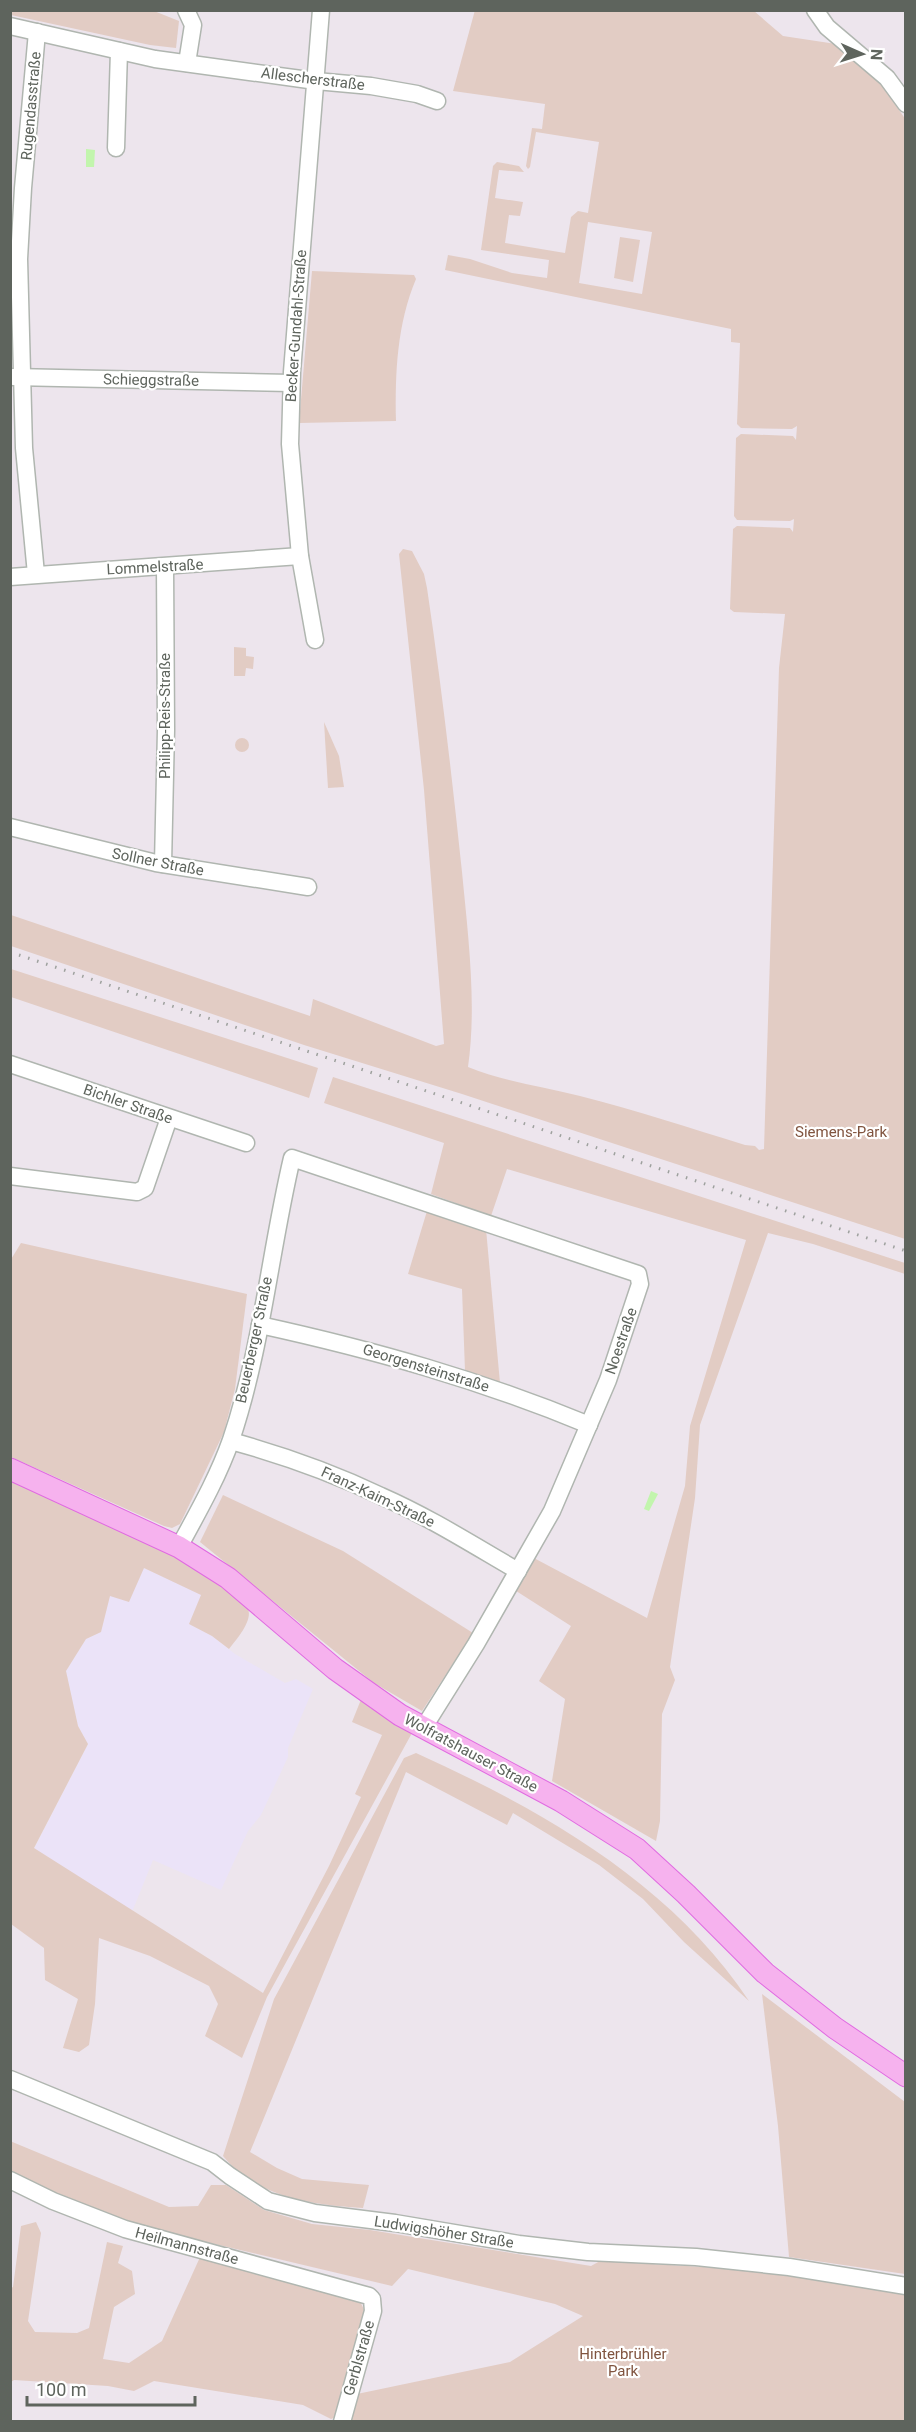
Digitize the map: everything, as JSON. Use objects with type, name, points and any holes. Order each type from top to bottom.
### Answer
[{"type":"main road","name":"Wolfratshauser Straße","points":[[10,1469],[180,1547],[228,1578],[335,1669],[400,1715],[561,1802],[637,1849],[765,1973],[835,2028],[906,2076]]},
{"type":"street","points":[[186,10],[193,25],[187,63]]},
{"type":"street","name":"Becker-Gundahl-Straße","points":[[315,640],[300,556],[290,455],[291,383],[321,10]]},
{"type":"street","points":[[815,10],[827,27],[887,78],[906,104]]},
{"type":"street","name":"Allescherstraße","points":[[10,26],[119,51],[187,63],[316,81],[371,86],[417,94],[437,101]]},
{"type":"street","name":"Rugendasstraße","points":[[36,574],[16,377],[20,259],[17,188],[37,32]]},
{"type":"street","points":[[116,148],[119,51]]},
{"type":"street","name":"Schieggstraße","points":[[16,377],[291,383]]},
{"type":"street","name":"Lommelstraße","points":[[10,578],[36,574],[300,556]]},
{"type":"street","name":"Philipp-Reis-Straße","points":[[163,864],[166,730],[165,567]]},
{"type":"street","name":"Sollner Straße","points":[[10,827],[163,864],[308,886]]},
{"type":"street","name":"Bichler Straße","points":[[10,1064],[246,1143]]},
{"type":"street","points":[[10,1176],[137,1192],[146,1188],[169,1118]]},
{"type":"street","name":"Beuerberger Straße","points":[[180,1547],[231,1441],[249,1380],[279,1213],[292,1158]]},
{"type":"street","name":"Noestraße","points":[[292,1158],[638,1274],[640,1284],[608,1380],[552,1511],[424,1727]]},
{"type":"street","name":"Georgensteinstraße","points":[[260,1326],[372,1350],[534,1402],[589,1425]]},
{"type":"street","name":"Franz-Kaim-Straße","points":[[231,1441],[334,1475],[383,1496],[463,1538],[518,1571]]},
{"type":"street","name":"Ludwigshöher Straße","points":[[10,2079],[212,2162],[268,2201],[292,2208],[519,2244],[588,2252],[696,2257],[789,2266],[906,2286]]},
{"type":"street","name":"Heilmannstraße","points":[[10,2180],[53,2201],[125,2229],[369,2296]]},
{"type":"street","name":"Gerblstraße","points":[[342,2421],[373,2311],[372,2299],[369,2296]]},
{"type":"shaded area","points":[[86,149],[95,150],[94,167],[86,167]]},
{"type":"shaded area","points":[[651,1491],[658,1494],[649,1511],[644,1509]]},
{"type":"shaded area","points":[[144,1568],[202,1595],[189,1624],[212,1636],[235,1654],[285,1683],[296,1679],[313,1689],[288,1748],[288,1757],[261,1815],[248,1831],[221,1890],[153,1860],[132,1912],[34,1849],[88,1744],[78,1726],[66,1671],[86,1639],[101,1632],[110,1595]]},
{"type":"green space","points":[[11,10],[154,11],[179,21],[176,48],[150,45],[11,15]]},
{"type":"green space","name":"Siemens-Park","points":[[475,10],[754,11],[783,36],[836,44],[873,73],[906,120],[905,1239],[462,1094],[304,1045],[11,946],[11,915],[310,1016],[313,999],[436,1046],[444,1044],[424,790],[399,554],[403,549],[412,551],[424,574],[427,588],[458,836],[471,970],[472,1019],[468,1067],[510,1080],[622,1107],[745,1145],[755,1146],[759,1150],[764,1149],[779,668],[785,614],[734,612],[730,609],[733,529],[737,526],[790,528],[793,532],[794,519],[790,521],[737,520],[734,516],[736,438],[741,434],[793,436],[796,440],[797,426],[792,429],[741,428],[737,424],[740,343],[731,342],[731,329],[445,270],[448,255],[470,259],[512,273],[547,278],[549,260],[481,250],[493,166],[497,162],[519,166],[524,172],[499,170],[495,198],[523,202],[520,216],[509,215],[505,243],[565,253],[571,217],[578,211],[588,213],[599,142],[536,132],[528,169],[526,166],[532,128],[542,129],[545,104],[453,91]],"holes":[[[588,222],[652,232],[642,294],[579,283]]]},
{"type":"green space","points":[[620,237],[640,240],[633,282],[614,278]]},
{"type":"green space","points":[[312,271],[414,275],[416,279],[405,313],[398,349],[396,421],[299,423]]},
{"type":"green space","points":[[234,647],[246,648],[246,656],[254,657],[253,669],[246,668],[245,676],[234,676]]},
{"type":"green space","points":[[324,722],[339,756],[344,787],[328,788]]},
{"type":"green space","points":[[242,738],[247,740],[249,745],[247,750],[242,752],[237,750],[235,745],[237,740]]},
{"type":"green space","points":[[11,969],[318,1068],[309,1098],[11,997]]},
{"type":"green space","points":[[333,1077],[905,1263],[905,1274],[813,1244],[768,1233],[700,1425],[695,1498],[670,1667],[675,1680],[662,1714],[660,1821],[656,1841],[552,1781],[565,1699],[539,1681],[571,1626],[513,1589],[532,1557],[647,1618],[685,1486],[690,1426],[746,1240],[507,1169],[491,1216],[431,1194],[444,1143],[324,1103]]},
{"type":"green space","points":[[427,1211],[486,1229],[500,1383],[465,1371],[462,1289],[408,1274]]},
{"type":"green space","points":[[21,1243],[247,1294],[235,1389],[224,1432],[180,1524],[172,1528],[164,1526],[11,1457],[10,1261]]},
{"type":"green space","points":[[11,1477],[124,1528],[180,1558],[240,1601],[247,1607],[249,1614],[243,1630],[229,1649],[212,1636],[189,1624],[201,1595],[144,1568],[129,1602],[110,1596],[101,1632],[86,1639],[66,1671],[78,1726],[88,1744],[34,1848],[263,1993],[329,1866],[361,1797],[355,1794],[382,1735],[352,1722],[362,1697],[412,1733],[267,1997],[242,2058],[205,2036],[218,2004],[209,1986],[150,1956],[99,1938],[95,2004],[89,2045],[79,2052],[63,2048],[78,1999],[45,1980],[44,1948],[11,1924]]},
{"type":"green space","points":[[223,1495],[343,1551],[473,1633],[422,1711],[374,1683],[200,1542]]},
{"type":"green space","points":[[416,1753],[510,1799],[556,1825],[643,1886],[682,1920],[717,1959],[749,2001],[684,1942],[643,1899],[599,1865],[513,1813],[507,1825],[406,1772],[250,2152],[302,2179],[369,2185],[363,2208],[325,2205],[287,2197],[252,2181],[223,2156],[274,1999],[404,1758]]},
{"type":"green space","points":[[762,1994],[905,2102],[905,2274],[789,2257],[778,2126]]},
{"type":"green space","name":"Hinterbrühler Park","points":[[10,2141],[169,2207],[198,2206],[211,2185],[226,2185],[264,2210],[312,2224],[370,2230],[591,2266],[600,2261],[788,2272],[905,2291],[905,2421],[349,2421],[357,2394],[510,2362],[583,2316],[555,2304],[408,2269],[392,2286],[139,2226],[80,2205],[11,2172]]},
{"type":"green space","points":[[36,2222],[41,2233],[28,2321],[35,2332],[77,2333],[89,2328],[107,2242],[123,2246],[118,2263],[132,2271],[135,2294],[114,2307],[103,2359],[129,2363],[162,2341],[201,2255],[360,2301],[365,2312],[338,2416],[331,2419],[303,2405],[154,2381],[134,2391],[108,2386],[14,2380],[11,2382],[10,2289],[13,2287],[21,2226]]},
{"type":"railway","points":[[10,952],[906,1251]]}]
